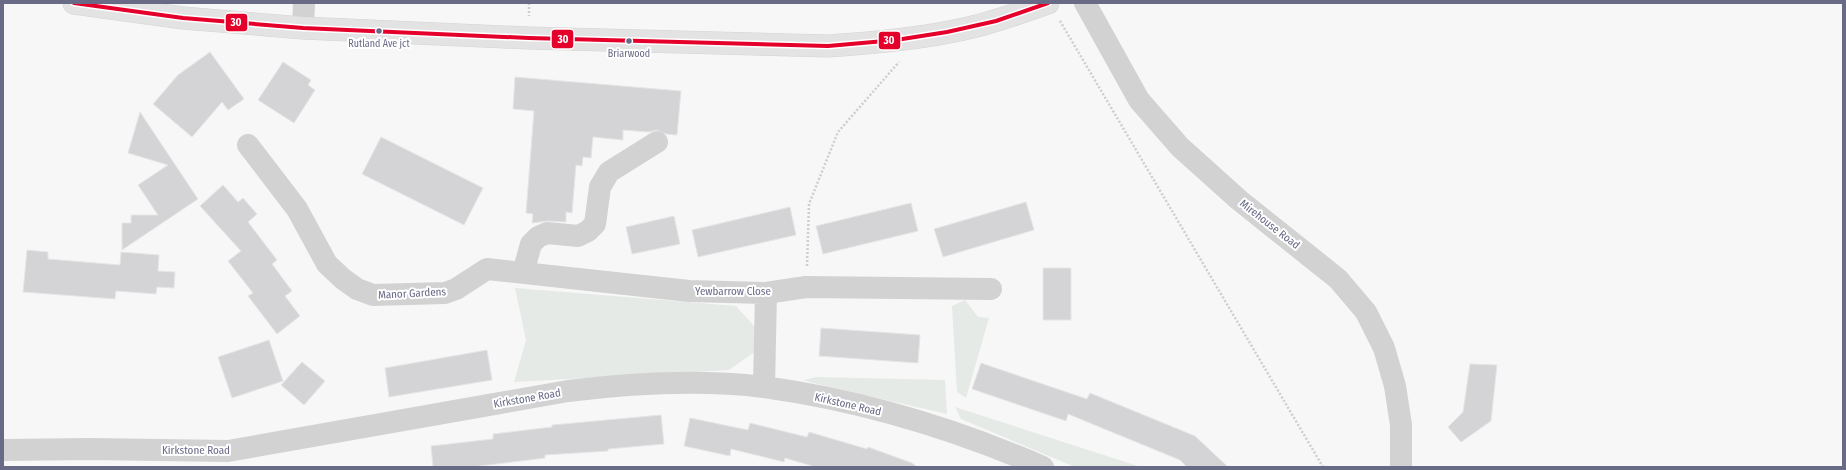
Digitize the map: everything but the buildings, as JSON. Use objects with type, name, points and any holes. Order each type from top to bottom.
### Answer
[{"type":"highway","points":[[74,3],[183,18],[303,28],[529,38],[828,46],[920,38],[971,27],[1007,17],[1053,10]]},
{"type":"street","points":[[303,28],[304,3]]},
{"type":"street","name":"Mirehouse Road","points":[[1085,3],[1138,100],[1180,147],[1239,200],[1338,279],[1366,312],[1384,348],[1395,386],[1401,425],[1401,467]]},
{"type":"street","points":[[523,273],[531,244],[538,237],[547,233],[578,236],[588,231],[595,224],[600,187],[609,172],[657,142]]},
{"type":"street","name":"Manor Gardens","points":[[248,145],[297,209],[327,264],[356,289],[373,294],[445,293],[456,289],[487,269],[523,273]]},
{"type":"street","name":"Yewbarrow Close","points":[[523,273],[689,291],[766,293],[806,287],[991,289]]},
{"type":"street","points":[[764,387],[766,293]]},
{"type":"street","name":"Kirkstone Road","points":[[3,450],[90,449],[228,451],[568,391],[607,386],[686,382],[764,387],[812,396],[905,418],[965,437],[1043,467]]},
{"type":"path","points":[[1053,10],[1323,467]]},
{"type":"path","points":[[806,287],[809,204],[838,132],[920,38]]},
{"type":"shaded area","points":[[515,288],[736,306],[756,328],[756,351],[729,370],[514,382],[526,340]]},
{"type":"shaded area","points":[[965,300],[978,317],[989,318],[966,398],[957,392],[952,306]]},
{"type":"shaded area","points":[[817,377],[945,380],[947,414],[803,380]]},
{"type":"shaded area","points":[[955,407],[1138,466],[1075,467],[961,419]]},
{"type":"transit line","name":"30","points":[[74,3],[183,18],[303,28],[529,38],[828,46],[896,40],[947,32],[996,21],[1048,3]]},
{"type":"place","name":"Rutland Ave jct","points":[[379,31]]},
{"type":"place","name":"Briarwood","points":[[629,41]]}]
